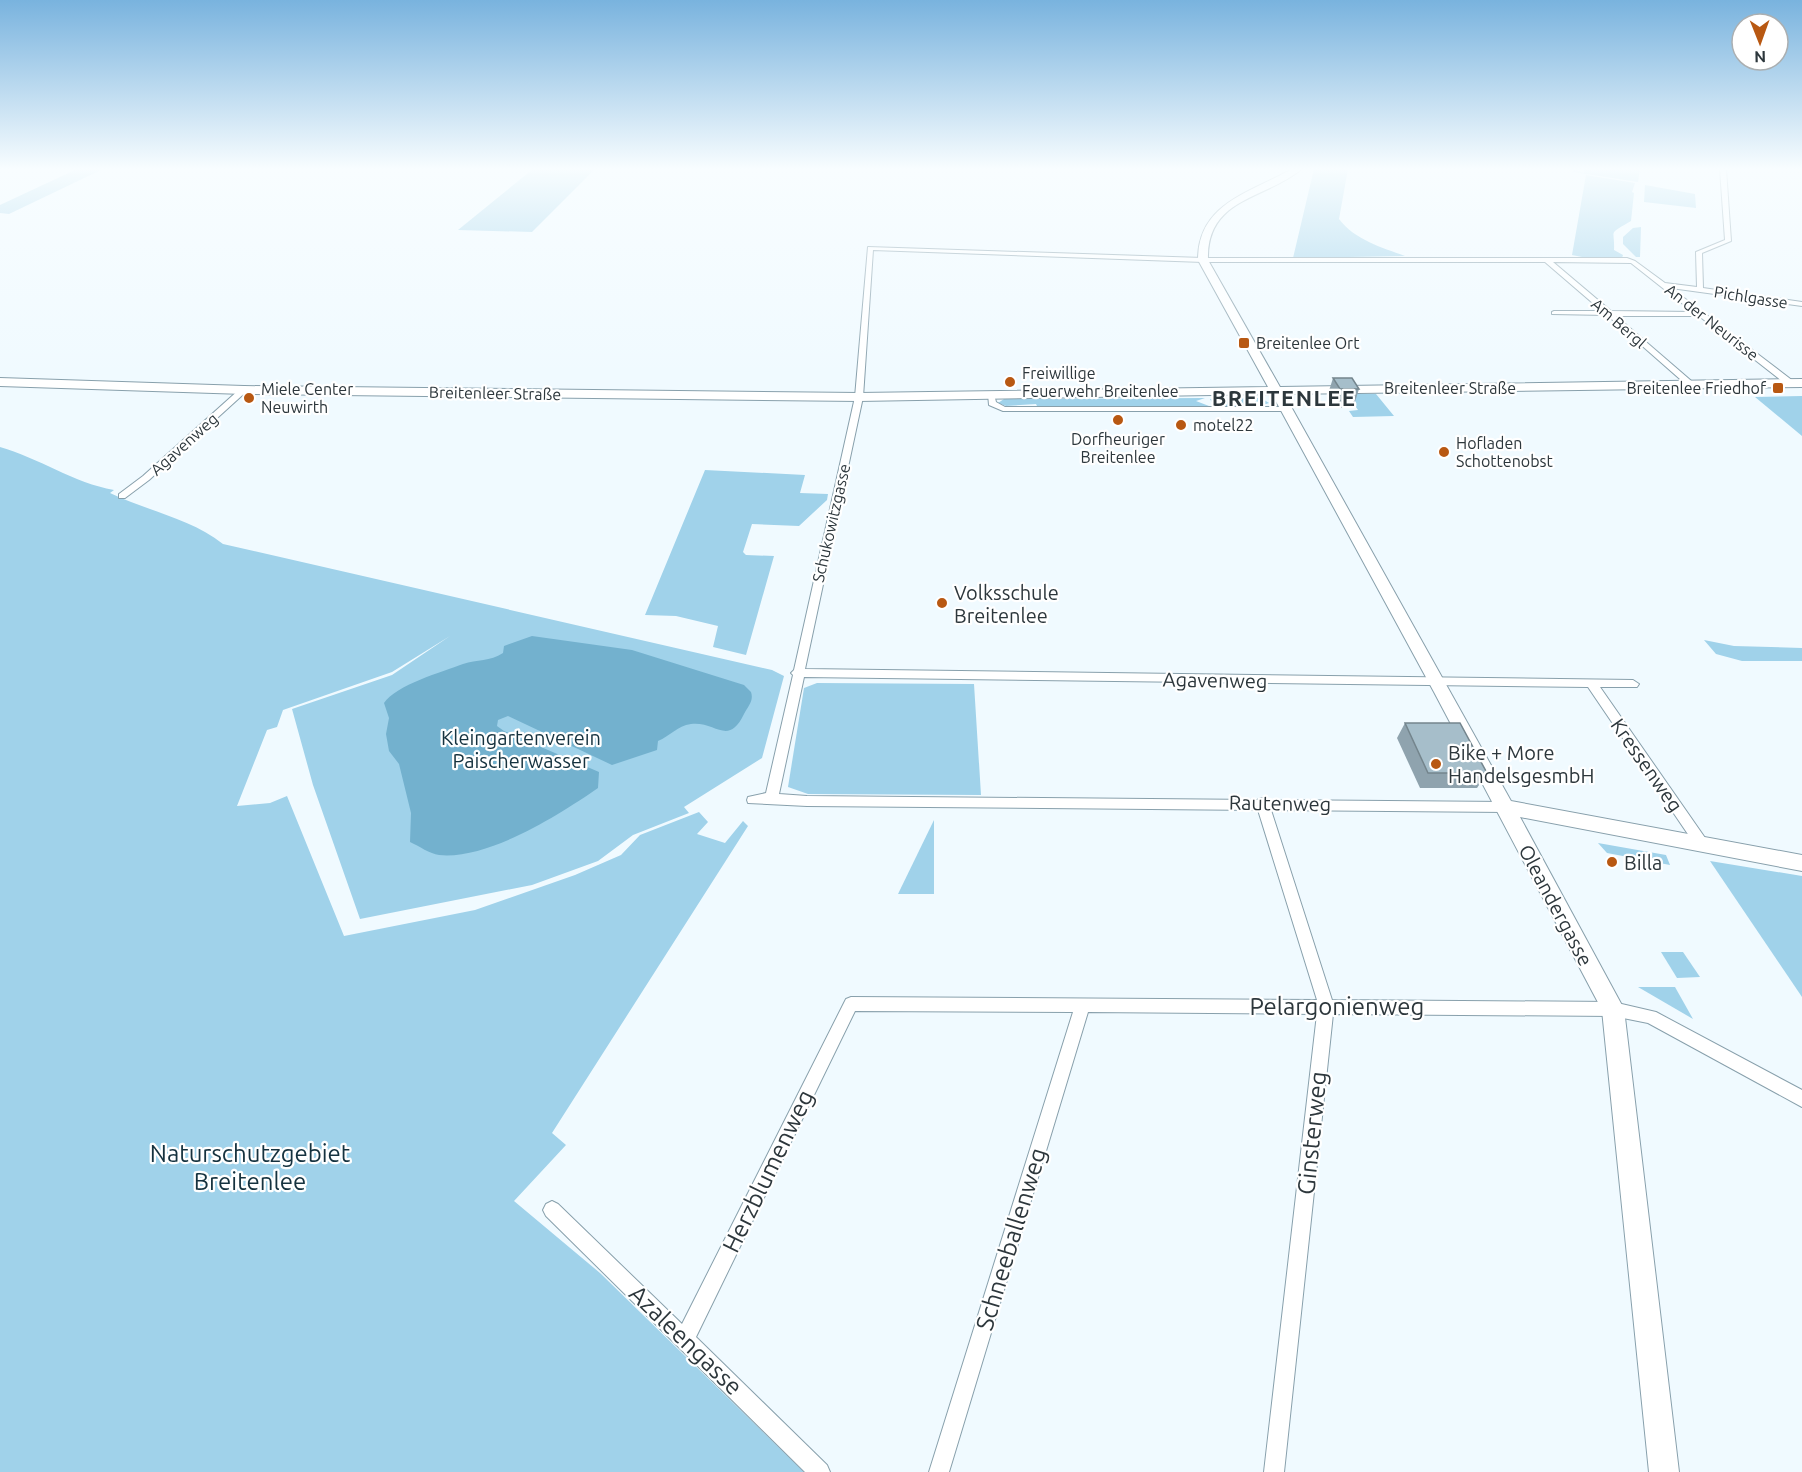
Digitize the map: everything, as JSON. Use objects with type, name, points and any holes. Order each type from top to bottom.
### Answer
[{"type":"street","points":[[1202,238],[1200,247],[1203,260],[1546,260]]},
{"type":"street","points":[[1700,289],[1699,252],[1728,241],[1728,238]]},
{"type":"street","name":"Schukowitzgasse","points":[[772,796],[859,397],[870,248],[1203,260]]},
{"type":"street","name":"Oleandergasse","points":[[1203,260],[1438,682],[1613,1009],[1664,1472]]},
{"type":"street","name":"An der Neurisse","points":[[1546,260],[1634,262],[1796,383]]},
{"type":"street","name":"Am Bergl","points":[[1546,260],[1692,385]]},
{"type":"street","name":"Pichlgasse","points":[[1664,285],[1802,304]]},
{"type":"street","points":[[1554,313],[1701,314]]},
{"type":"street","name":"Breitenleer Straße","points":[[0,382],[244,390],[859,397],[1276,392],[1329,388],[1796,383]]},
{"type":"street","name":"Agavenweg","points":[[122,496],[146,478],[244,390]]},
{"type":"street","points":[[991,396],[992,403],[1003,409],[1285,409]]},
{"type":"street","name":"Agavenweg","points":[[797,673],[1633,684]]},
{"type":"street","name":"Kressenweg","points":[[1592,684],[1703,845]]},
{"type":"street","name":"Rautenweg","points":[[753,800],[772,796],[781,800],[807,801],[1262,803],[1506,807],[1802,863]]},
{"type":"street","name":"Ginsterweg","points":[[1262,803],[1326,1006],[1275,1472]]},
{"type":"street","name":"Pelargonienweg","points":[[851,1004],[1613,1009],[1651,1017],[1802,1099]]},
{"type":"street","name":"Herzblumenweg","points":[[685,1338],[851,1004]]},
{"type":"street","name":"Schneeballenweg","points":[[939,1472],[1083,1005]]},
{"type":"street","name":"Azaleengasse","points":[[552,1210],[820,1472]]},
{"type":"green space","points":[[1298,238],[1361,238],[1405,256],[1293,258]]},
{"type":"green space","points":[[1575,238],[1614,238],[1614,250],[1623,255],[1622,258],[1587,258],[1572,255]]},
{"type":"green space","points":[[1623,238],[1641,238],[1640,257],[1636,257],[1623,244]]},
{"type":"green space","points":[[1347,394],[1376,394],[1394,416],[1353,417],[1349,411],[1358,410]]},
{"type":"green space","points":[[1802,396],[1802,436],[1755,397]]},
{"type":"green space","points":[[1205,398],[1196,401],[1209,406],[1037,406],[1036,404],[1006,406],[998,403],[1004,399]]},
{"type":"green space","points":[[1261,398],[1269,403],[1260,406],[1214,406],[1210,399]]},
{"type":"green space","name":"Naturschutzgebiet Breitenlee","points":[[0,447],[85,482],[114,490],[110,493],[182,521],[223,544],[772,670],[784,676],[762,758],[684,807],[689,813],[633,835],[598,861],[532,885],[360,919],[313,785],[292,709],[392,675],[450,636],[392,672],[283,710],[277,727],[267,730],[237,806],[270,803],[287,796],[344,936],[475,910],[575,875],[621,855],[640,835],[699,812],[708,822],[697,834],[725,843],[743,821],[748,826],[552,1133],[566,1145],[514,1201],[600,1273],[804,1472],[0,1472]]},
{"type":"green space","points":[[705,470],[805,475],[800,493],[828,494],[827,500],[799,526],[752,524],[743,552],[746,555],[774,556],[746,655],[713,647],[718,626],[676,616],[645,615]]},
{"type":"green space","points":[[1704,640],[1734,646],[1802,648],[1802,661],[1742,661],[1716,654]]},
{"type":"green space","points":[[817,683],[974,684],[981,795],[808,794],[788,787],[804,688]]},
{"type":"green space","points":[[934,820],[934,894],[898,894]]},
{"type":"green space","points":[[1598,843],[1666,855],[1670,865],[1607,853]]},
{"type":"green space","points":[[1710,861],[1802,876],[1802,997]]},
{"type":"green space","points":[[1661,952],[1683,952],[1700,977],[1677,978]]},
{"type":"green space","points":[[1638,987],[1675,987],[1693,1019]]},
{"type":"shaded area","points":[[532,636],[632,650],[744,685],[751,692],[751,701],[738,724],[732,729],[727,731],[700,724],[686,725],[658,741],[657,750],[612,765],[508,716],[498,720],[497,726],[504,731],[599,772],[598,788],[564,811],[501,843],[458,855],[439,855],[428,852],[410,842],[411,813],[399,764],[389,751],[386,734],[389,718],[384,703],[398,690],[409,685],[468,662],[493,658],[503,653],[504,646]]},
{"type":"building","points":[[1333,378],[1352,378],[1359,389],[1340,389]]},
{"type":"building","points":[[1405,723],[1460,723],[1487,773],[1428,773]]},
{"type":"place","name":"Breitenlee Ort","points":[[1244,343]]},
{"type":"place","name":"Freiwillige Feuerwehr Breitenlee","points":[[1010,382]]},
{"type":"place","name":"Breitenlee Friedhof","points":[[1778,388]]},
{"type":"place","name":"Miele Center Neuwirth","points":[[249,398]]},
{"type":"place","name":"Dorfheuriger Breitenlee","points":[[1118,420]]},
{"type":"place","name":"motel22","points":[[1181,425]]},
{"type":"place","name":"Hofladen Schottenobst","points":[[1444,452]]},
{"type":"place","name":"Volksschule Breitenlee","points":[[942,603]]},
{"type":"place","name":"Bike + More HandelsgesmbH","points":[[1436,764]]},
{"type":"place","name":"Billa","points":[[1612,862]]},
{"type":"district","name":"BREITENLEE","points":[[1284,397]]},
{"type":"park label","name":"Kleingartenverein Paischerwasser","points":[[521,748]]}]
